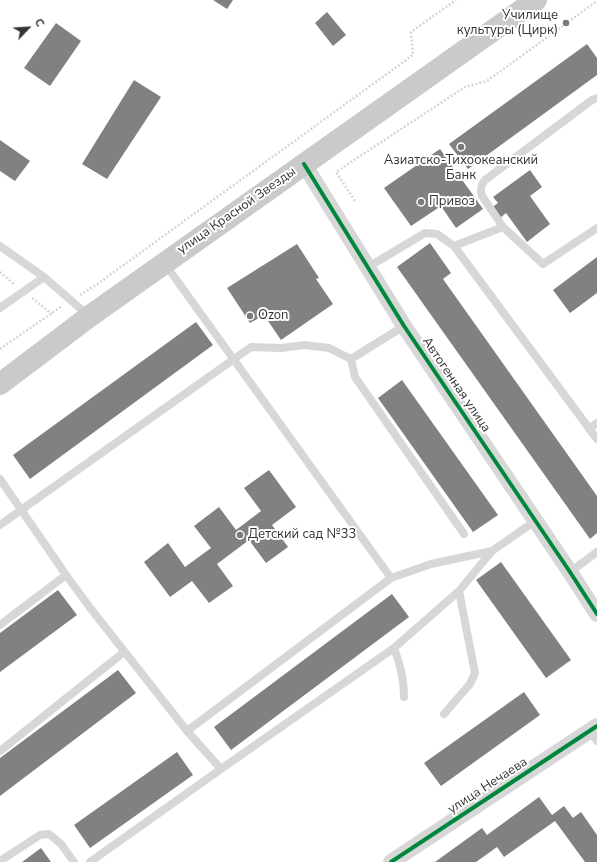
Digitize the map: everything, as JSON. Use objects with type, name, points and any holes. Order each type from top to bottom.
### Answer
[{"type":"main road","name":"улица Красной Звезды","points":[[0,384],[90,316],[536,0]]},
{"type":"street","name":"Автогенная улица","points":[[304,164],[404,326],[597,614]]},
{"type":"street","name":"улица Нечаева","points":[[399,860],[595,733]]},
{"type":"lane","points":[[597,98],[592,100],[485,180],[481,187],[482,196],[503,227],[543,264],[597,228]]},
{"type":"lane","points":[[454,246],[503,227]]},
{"type":"lane","points":[[368,267],[425,233],[437,234],[454,246],[597,439]]},
{"type":"lane","points":[[0,246],[44,277],[90,316]]},
{"type":"lane","points":[[164,263],[391,578]]},
{"type":"lane","points":[[0,308],[44,277]]},
{"type":"lane","points":[[351,359],[404,326]]},
{"type":"lane","points":[[0,525],[252,347],[281,348],[305,345],[329,348],[351,359]]},
{"type":"lane","points":[[351,359],[355,376],[464,534]]},
{"type":"lane","points":[[589,429],[597,423]]},
{"type":"lane","points":[[0,479],[66,575],[124,652],[187,731],[221,769]]},
{"type":"lane","points":[[90,862],[394,648],[459,590],[492,551],[535,521]]},
{"type":"lane","points":[[187,731],[391,578],[431,564],[492,551]]},
{"type":"lane","points":[[570,572],[597,552]]},
{"type":"lane","points":[[0,625],[66,575]]},
{"type":"lane","points":[[444,714],[470,684],[476,673],[459,590]]},
{"type":"lane","points":[[394,648],[401,669],[404,697]]},
{"type":"lane","points":[[0,751],[124,652]]},
{"type":"lane","points":[[0,861],[40,835],[49,834],[61,844],[74,862]]},
{"type":"path","points":[[0,349],[71,300],[96,285],[413,55],[411,32],[456,0]]},
{"type":"path","points":[[355,201],[336,172],[465,87],[486,81],[597,1]]},
{"type":"building","points":[[213,0],[233,0],[227,9]]},
{"type":"building","points":[[327,12],[346,35],[333,46],[315,23]]},
{"type":"building","points":[[56,23],[81,41],[50,86],[24,68]]},
{"type":"building","points":[[587,44],[597,58],[597,75],[468,169],[449,144]]},
{"type":"building","points":[[134,80],[161,97],[107,179],[82,164]]},
{"type":"building","points":[[0,140],[30,161],[15,181],[0,171]]},
{"type":"building","points":[[440,149],[483,209],[456,228],[441,206],[411,226],[384,188]]},
{"type":"building","points":[[530,170],[542,187],[530,196],[550,224],[527,242],[506,213],[499,219],[491,208],[498,203],[493,197]]},
{"type":"building","points":[[430,243],[451,273],[443,279],[597,496],[597,533],[590,539],[397,267]]},
{"type":"building","points":[[297,244],[319,278],[316,279],[333,304],[281,340],[264,315],[250,323],[227,288]]},
{"type":"building","points":[[597,257],[597,293],[570,313],[553,290]]},
{"type":"building","points":[[196,322],[213,345],[30,479],[13,455]]},
{"type":"building","points":[[402,380],[498,515],[473,532],[378,398]]},
{"type":"building","name":"Детский сад №33","points":[[269,470],[296,507],[272,525],[288,547],[266,563],[249,540],[217,564],[233,586],[209,603],[192,581],[170,597],[144,562],[168,543],[185,567],[211,548],[194,526],[219,507],[236,530],[261,511],[244,488]]},
{"type":"building","points":[[501,562],[571,660],[546,678],[476,580]]},
{"type":"building","points":[[58,590],[77,615],[0,672],[0,633]]},
{"type":"building","points":[[392,594],[409,617],[231,750],[214,727]]},
{"type":"building","points":[[118,670],[136,693],[0,796],[0,758]]},
{"type":"building","points":[[524,692],[540,715],[441,786],[424,763]]},
{"type":"building","points":[[177,752],[193,775],[90,848],[74,825]]},
{"type":"building","points":[[539,797],[552,815],[564,806],[573,818],[581,812],[597,835],[597,862],[585,862],[555,821],[504,857],[497,847],[476,862],[435,862],[482,828],[487,835]]},
{"type":"building","points":[[41,848],[51,862],[22,862]]},
{"type":"cycle path","points":[[304,164],[404,326],[597,614]]},
{"type":"cycle path","points":[[391,862],[597,726]]},
{"type":"place","name":"Училище культуры (Цирк)","points":[[566,23]]},
{"type":"place","name":"Азиатско-Тихоокеанский Банк","points":[[461,147]]},
{"type":"place","name":"Привоз","points":[[421,202]]},
{"type":"place","name":"Ozon","points":[[250,316]]},
{"type":"place","name":"Детский сад №33","points":[[240,535]]}]
